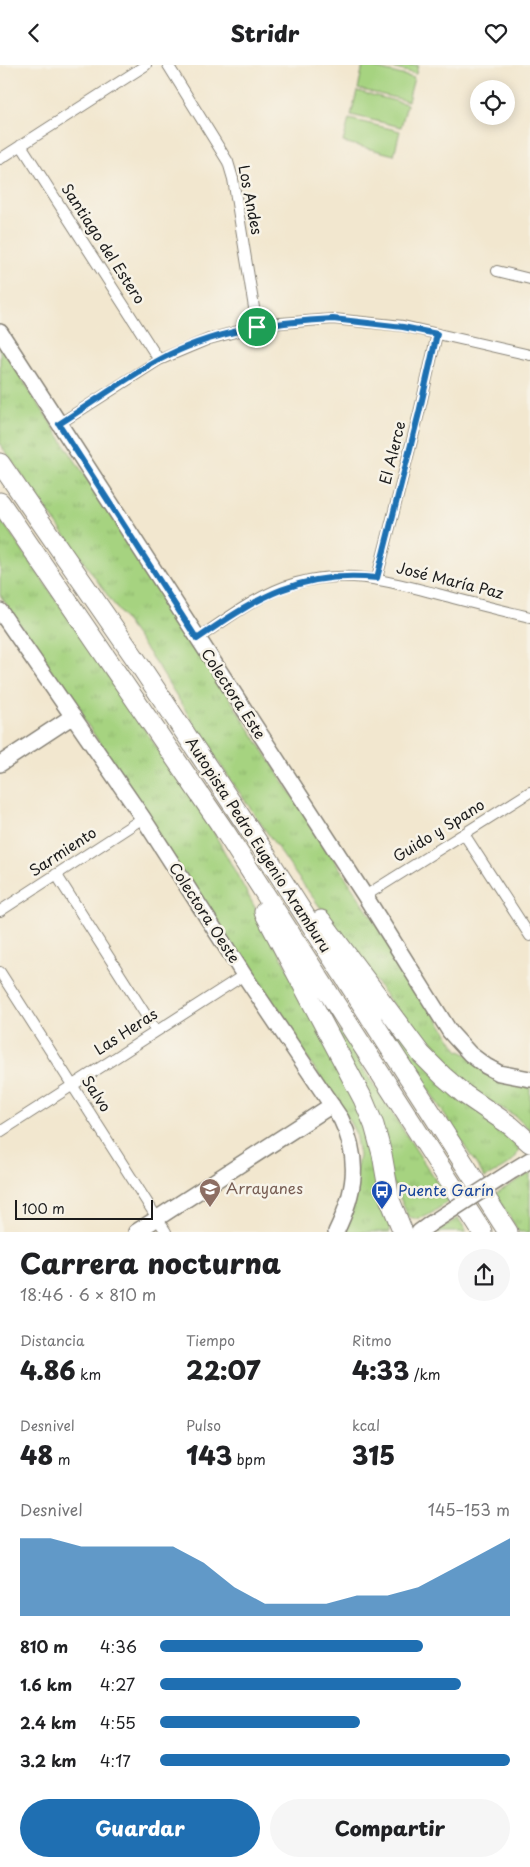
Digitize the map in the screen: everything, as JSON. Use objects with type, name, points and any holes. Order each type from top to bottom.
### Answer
[{"type":"highway","name":"Autopista Pedro Eugenio Aramburu","points":[[0,463],[135,658],[261,847],[508,1232]]},
{"type":"highway","name":"Autopista Pedro Eugenio Aramburu","points":[[0,502],[224,830],[482,1232]]},
{"type":"highway","points":[[224,830],[275,934],[363,1099],[374,1125],[382,1154],[392,1207],[403,1232]]},
{"type":"highway","points":[[261,847],[320,919],[421,1054],[464,1094],[511,1126],[530,1143]]},
{"type":"street","points":[[0,159],[146,65]]},
{"type":"street","name":"Los Andes","points":[[168,65],[228,162],[233,179],[257,327]]},
{"type":"street","name":"Santiago del Estero","points":[[21,145],[160,360]]},
{"type":"street","points":[[497,271],[530,279]]},
{"type":"street","points":[[59,424],[160,360],[209,339],[281,323],[333,319],[403,327],[530,355]]},
{"type":"street","name":"Colectora Este","points":[[0,332],[365,897],[450,1032],[470,1054],[499,1073],[530,1079]]},
{"type":"street","name":"El Alerce","points":[[377,578],[437,334]]},
{"type":"street","name":"José María Paz","points":[[197,639],[247,606],[269,595],[295,584],[319,578],[377,578],[530,617]]},
{"type":"street","name":"Colectora Oeste","points":[[0,611],[143,818],[244,975],[332,1105],[348,1133],[354,1160],[352,1195],[336,1232]]},
{"type":"street","points":[[0,764],[73,717]]},
{"type":"street","name":"Guido y Spano","points":[[365,897],[530,792]]},
{"type":"street","name":"Sarmiento","points":[[0,911],[143,818]]},
{"type":"street","points":[[464,834],[530,937]]},
{"type":"street","points":[[56,874],[156,1031]]},
{"type":"street","name":"Salvo","points":[[0,972],[166,1232]]},
{"type":"street","name":"Las Heras","points":[[0,1132],[244,975]]},
{"type":"street","points":[[136,1232],[332,1105]]},
{"type":"street","points":[[425,1228],[530,1160]]},
{"type":"green space","points":[[363,65],[414,78],[408,101],[358,89]]},
{"type":"green space","points":[[379,65],[418,65],[416,74]]},
{"type":"green space","points":[[357,91],[407,104],[401,127],[351,115]]},
{"type":"green space","points":[[349,119],[400,131],[394,155],[343,142]]},
{"type":"green space","points":[[0,345],[458,1050],[530,1084],[530,1130],[514,1115],[476,1094],[428,1052],[297,876],[217,760],[157,665],[0,444]]},
{"type":"green space","points":[[0,518],[208,822],[253,904],[367,1116],[390,1224],[390,1232],[343,1232],[359,1156],[355,1132],[346,1115],[191,887],[93,733],[0,595]]},
{"type":"green space","points":[[301,972],[449,1201],[429,1215],[418,1218],[408,1216]]},
{"type":"green space","points":[[357,978],[516,1140],[517,1153],[510,1163],[485,1178]]},
{"type":"green space","points":[[530,1173],[530,1232],[519,1232],[495,1194]]},
{"type":"green space","points":[[458,1218],[467,1232],[436,1232]]},
{"type":"place","name":"Arrayanes","points":[[210,1208]]},
{"type":"place","name":"Puente Garín","points":[[382,1210]]},
{"type":"route","points":[[333,319],[403,327],[437,334],[377,578],[360,576],[319,578],[295,584],[247,606],[197,639],[59,424],[160,360],[209,339],[257,327],[333,319]]}]
